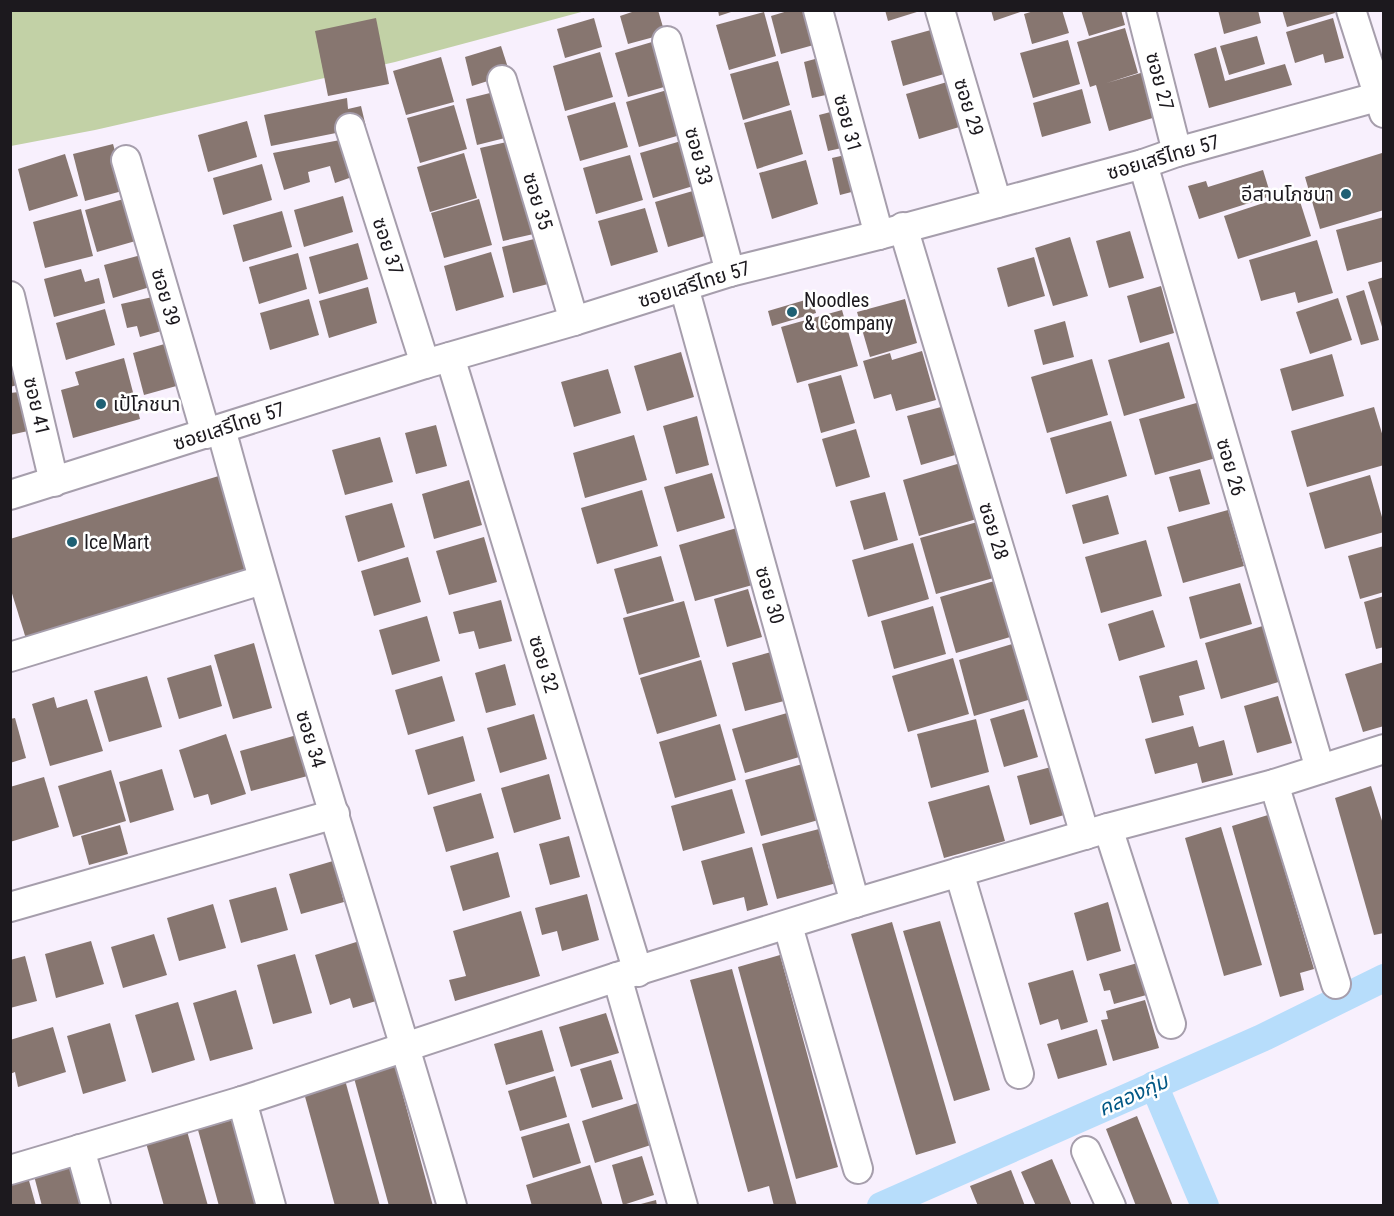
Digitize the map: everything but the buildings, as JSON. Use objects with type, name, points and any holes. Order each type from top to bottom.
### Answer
[{"type":"street","name":"ซอย 31","points":[[818,10],[891,231]]},
{"type":"street","name":"ซอย 29","points":[[940,10],[997,203]]},
{"type":"street","name":"ซอย 27","points":[[1141,10],[1177,152]]},
{"type":"street","points":[[1352,10],[1382,102]]},
{"type":"street","name":"ซอย 33","points":[[667,41],[730,272]]},
{"type":"street","name":"ซอย 35","points":[[502,80],[574,321]]},
{"type":"street","name":"ซอยเสรีไทย 57","points":[[10,495],[438,360],[574,321],[730,272],[1143,164],[1177,152],[1382,102]]},
{"type":"street","name":"ซอย 37","points":[[350,128],[438,360]]},
{"type":"street","name":"ซอย 39","points":[[126,160],[214,431]]},
{"type":"street","name":"ซอย 26","points":[[1143,164],[1320,769]]},
{"type":"street","name":"ซอย 28","points":[[891,231],[1097,832],[1171,1024]]},
{"type":"street","name":"ซอย 30","points":[[684,287],[855,903]]},
{"type":"street","name":"ซอย 41","points":[[10,296],[54,482]]},
{"type":"street","name":"ซอย 32","points":[[438,360],[628,975],[683,1206]]},
{"type":"street","name":"ซอย 34","points":[[214,431],[335,814],[452,1206]]},
{"type":"street","points":[[10,657],[262,580]]},
{"type":"street","points":[[10,1170],[242,1101],[855,903],[1097,832],[1274,784],[1383,749]]},
{"type":"street","points":[[1274,784],[1336,984]]},
{"type":"street","points":[[10,906],[335,814]]},
{"type":"street","points":[[959,872],[1019,1074]]},
{"type":"street","points":[[788,926],[858,1169]]},
{"type":"street","points":[[242,1101],[271,1206]]},
{"type":"street","points":[[80,1149],[96,1206]]},
{"type":"street","points":[[1086,1151],[1111,1206]]},
{"type":"green space","points":[[11,11],[585,11],[395,62],[95,130],[11,146]]},
{"type":"waterway","name":"คลองกุ่ม","points":[[881,1206],[1262,1038],[1384,978]]},
{"type":"waterway","points":[[1154,1085],[1205,1206]]},
{"type":"place","name":"อีสานโภชนา","points":[[1346,194]]},
{"type":"place","name":"Noodles & Company","points":[[792,312]]},
{"type":"place","name":"เป้โภชนา","points":[[101,404]]},
{"type":"place","name":"Ice Mart","points":[[72,542]]}]
